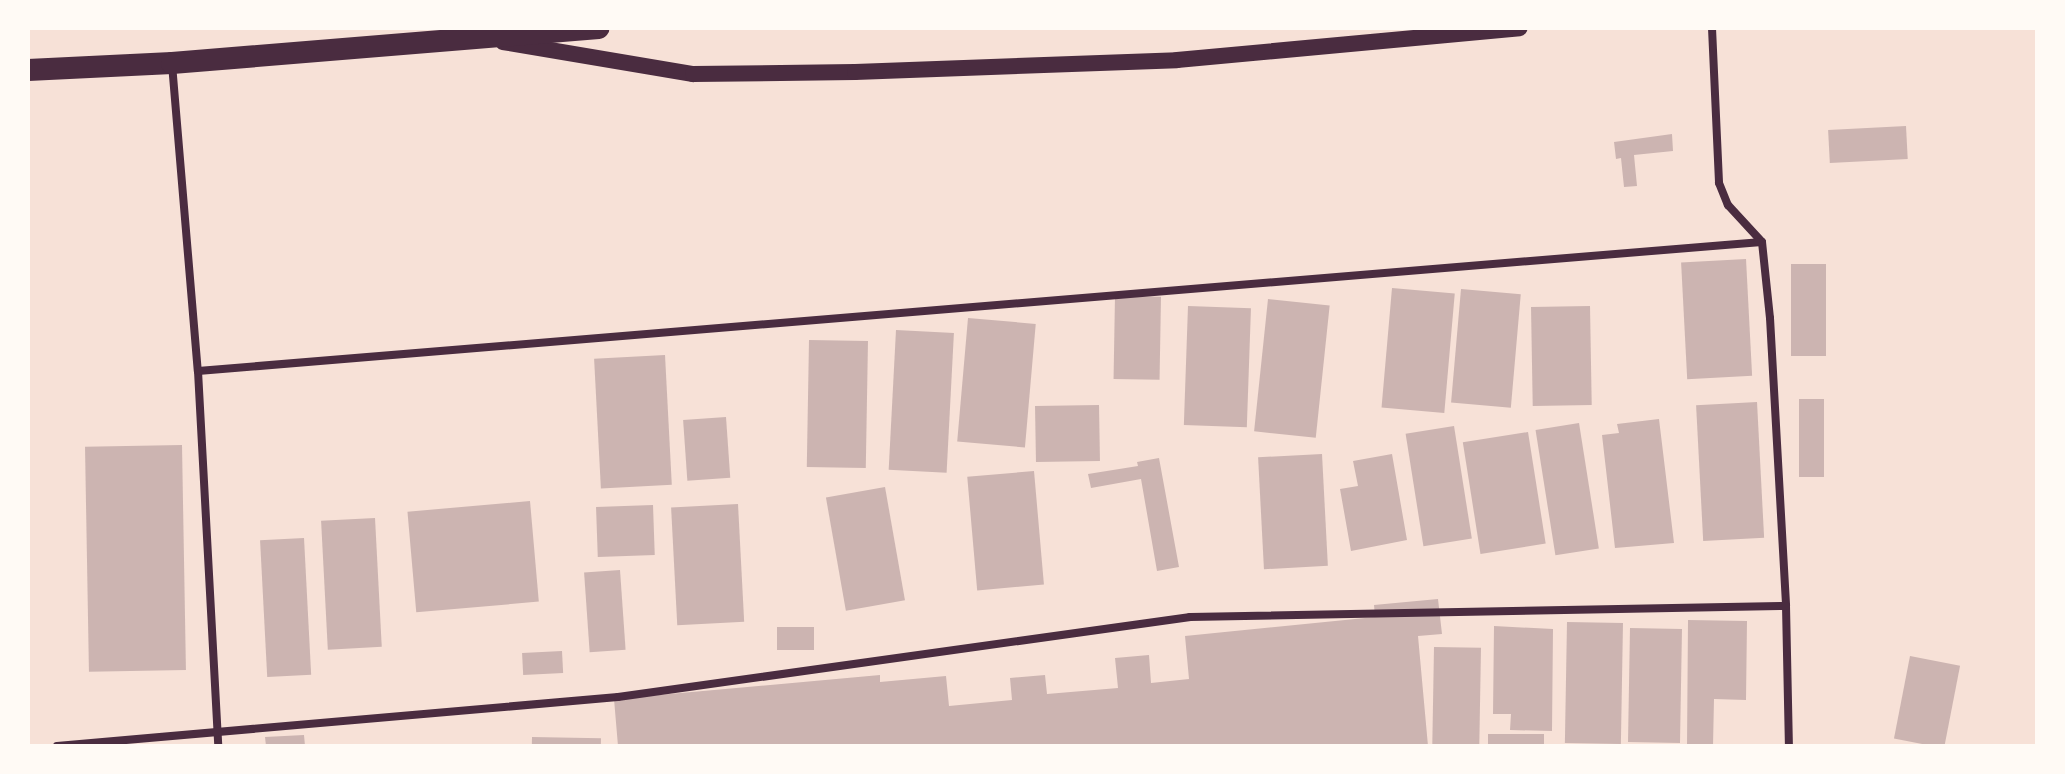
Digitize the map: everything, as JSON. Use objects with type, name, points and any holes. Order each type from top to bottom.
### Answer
[{"type":"highway","points":[[28,70],[172,63],[599,28]]},
{"type":"main road","points":[[477,38],[708,74],[1177,60],[1520,28]]},
{"type":"street","points":[[1712,28],[1719,183],[1728,205],[1762,242],[1770,318],[1786,606],[1789,746]]},
{"type":"street","points":[[172,63],[198,371],[218,746]]},
{"type":"street","points":[[198,371],[1762,242]]},
{"type":"street","points":[[57,746],[618,697],[1190,617],[1786,606]]},
{"type":"building","points":[[1906,126],[1908,159],[1830,163],[1828,130]]},
{"type":"building","points":[[1672,134],[1673,151],[1634,155],[1637,186],[1624,187],[1621,158],[1616,159],[1614,142]]},
{"type":"building","points":[[1746,259],[1752,376],[1687,379],[1681,262]]},
{"type":"building","points":[[1791,264],[1826,264],[1826,356],[1791,356]]},
{"type":"building","points":[[1392,288],[1455,293],[1444,413],[1382,408]]},
{"type":"building","points":[[1461,289],[1521,294],[1511,408],[1451,403]]},
{"type":"building","points":[[1115,296],[1161,297],[1160,380],[1114,379]]},
{"type":"building","points":[[1268,299],[1330,305],[1316,438],[1254,431]]},
{"type":"building","points":[[1188,306],[1251,308],[1247,427],[1184,425]]},
{"type":"building","points":[[1590,306],[1592,405],[1533,406],[1531,307]]},
{"type":"building","points":[[968,318],[1036,324],[1025,447],[957,442]]},
{"type":"building","points":[[896,330],[954,333],[947,473],[889,470]]},
{"type":"building","points":[[809,340],[868,341],[866,468],[807,467]]},
{"type":"building","points":[[665,355],[672,485],[601,489],[594,359]]},
{"type":"building","points":[[1799,399],[1824,399],[1824,477],[1799,477]]},
{"type":"building","points":[[1757,402],[1764,538],[1703,541],[1696,405]]},
{"type":"building","points":[[1099,405],[1100,461],[1036,462],[1035,406]]},
{"type":"building","points":[[726,417],[730,478],[687,481],[683,420]]},
{"type":"building","points":[[1659,419],[1674,543],[1615,548],[1602,435],[1619,433],[1617,424]]},
{"type":"building","points":[[1579,423],[1599,548],[1555,555],[1536,430]]},
{"type":"building","points":[[1454,426],[1472,539],[1423,546],[1406,434]]},
{"type":"building","points":[[1528,432],[1546,544],[1480,554],[1463,442]]},
{"type":"building","points":[[182,445],[186,670],[89,672],[85,447]]},
{"type":"building","points":[[1322,454],[1328,566],[1264,569],[1258,457]]},
{"type":"building","points":[[1392,454],[1407,540],[1351,551],[1340,489],[1358,486],[1353,461]]},
{"type":"building","points":[[1159,458],[1179,567],[1157,571],[1141,479],[1091,488],[1088,474],[1138,466],[1137,462]]},
{"type":"building","points":[[1034,471],[1044,585],[977,590],[967,477]]},
{"type":"building","points":[[885,487],[905,600],[846,611],[826,497]]},
{"type":"building","points":[[530,501],[539,602],[416,612],[407,512]]},
{"type":"building","points":[[738,504],[744,622],[677,625],[671,508]]},
{"type":"building","points":[[653,505],[655,555],[598,557],[596,507]]},
{"type":"building","points":[[375,518],[382,647],[328,650],[321,521]]},
{"type":"building","points":[[304,538],[311,675],[267,677],[260,540]]},
{"type":"building","points":[[620,570],[626,650],[590,652],[584,573]]},
{"type":"building","points":[[1438,599],[1442,634],[1418,636],[1428,746],[618,746],[614,699],[880,675],[880,682],[946,676],[949,706],[1012,700],[1010,678],[1045,675],[1047,694],[1118,688],[1115,658],[1149,655],[1151,683],[1189,679],[1185,636],[1375,617],[1374,605]]},
{"type":"building","points":[[1688,620],[1747,621],[1746,700],[1714,699],[1713,746],[1687,746]]},
{"type":"building","points":[[1567,622],[1623,623],[1621,744],[1565,743]]},
{"type":"building","points":[[1494,626],[1553,629],[1552,731],[1510,730],[1511,714],[1493,714]]},
{"type":"building","points":[[777,627],[814,627],[814,650],[777,650]]},
{"type":"building","points":[[1630,628],[1682,629],[1680,743],[1628,742]]},
{"type":"building","points":[[1434,647],[1481,648],[1479,746],[1432,746]]},
{"type":"building","points":[[562,651],[563,673],[523,675],[522,653]]},
{"type":"building","points":[[1910,656],[1960,666],[1944,746],[1894,738]]},
{"type":"building","points":[[1488,734],[1544,734],[1544,746],[1488,746]]},
{"type":"building","points":[[304,735],[305,746],[266,746],[265,737]]},
{"type":"building","points":[[532,737],[601,738],[601,746],[532,746]]}]
